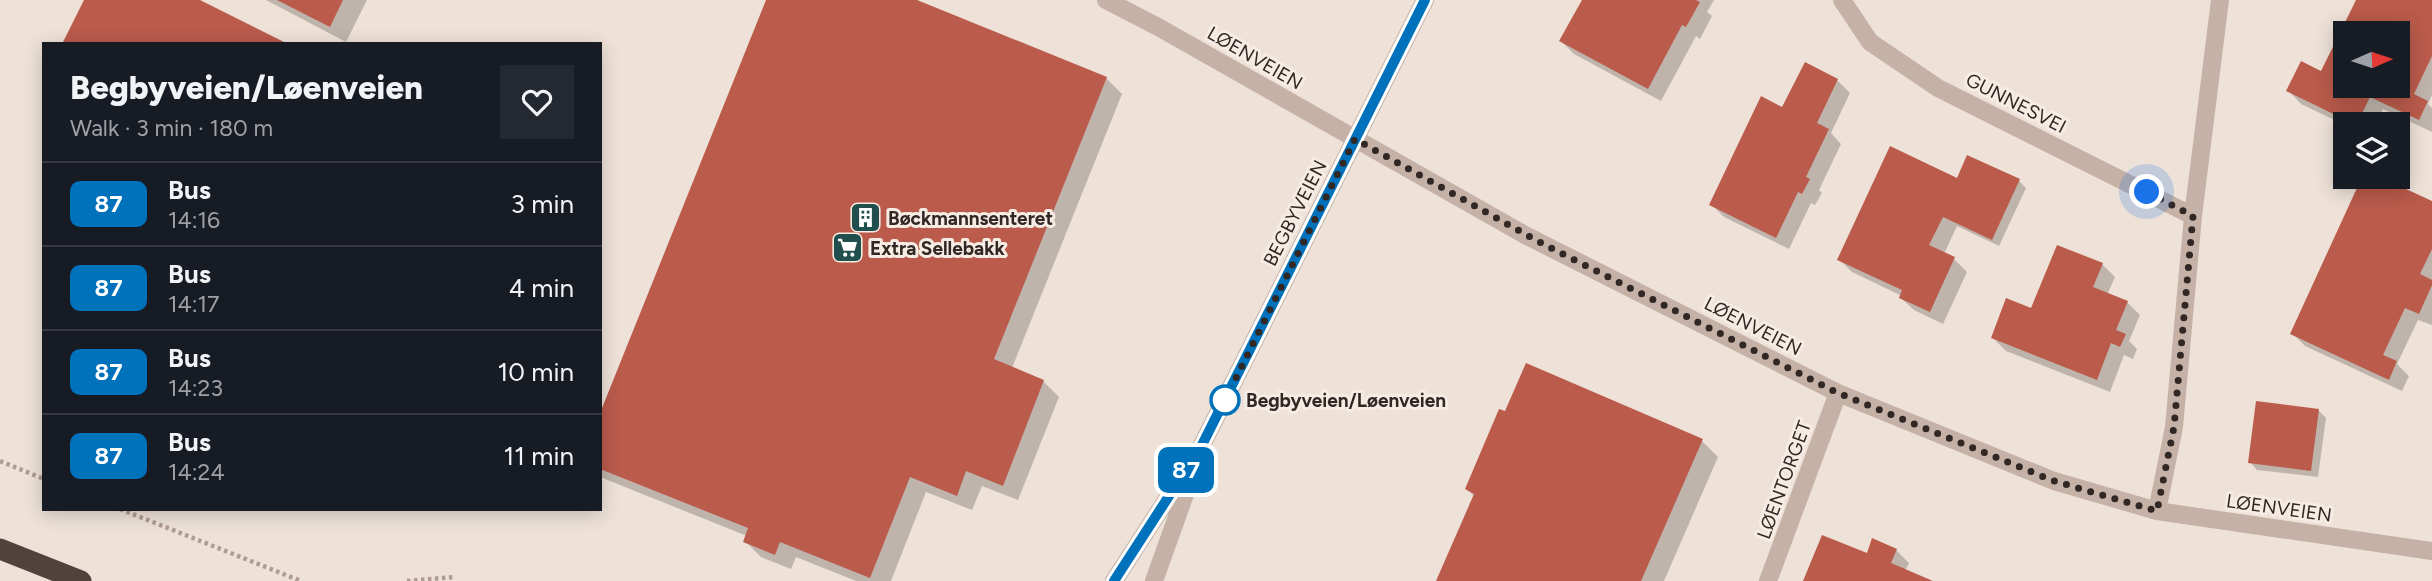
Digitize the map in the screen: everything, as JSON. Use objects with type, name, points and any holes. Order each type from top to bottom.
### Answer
[{"type":"highway","points":[[0,549],[81,581]]},
{"type":"street","name":"LØENVEIEN","points":[[1106,0],[1561,253],[1838,393],[2054,481],[2157,511],[2432,551]]},
{"type":"street","name":"BEGBYVEIEN","points":[[1114,581],[1202,445],[1425,0]]},
{"type":"street","name":"GUNNESVEI","points":[[1842,0],[1870,42],[1938,88],[2193,216]]},
{"type":"street","points":[[2157,511],[2174,427],[2193,216],[2220,0]]},
{"type":"street","name":"LØENTORGET","points":[[1768,581],[1838,393]]},
{"type":"street","name":"BEGBYVEIEN","points":[[1154,581],[1202,445]]},
{"type":"path","points":[[0,461],[42,478]]},
{"type":"path","points":[[125,511],[301,581]]},
{"type":"path","points":[[407,581],[454,577]]},
{"type":"building","points":[[84,0],[200,0],[284,42],[63,42]]},
{"type":"building","points":[[277,0],[343,0],[330,27]]},
{"type":"building","name":"Bøckmannsenteret","points":[[766,0],[917,0],[1107,77],[994,359],[1044,380],[1003,486],[966,471],[957,496],[910,477],[870,578],[780,542],[775,555],[743,542],[748,528],[602,470],[602,408]]},
{"type":"building","points":[[1582,0],[1700,2],[1686,27],[1682,25],[1648,89],[1559,41]]},
{"type":"building","points":[[2356,0],[2432,0],[2432,56],[2414,94],[2428,101],[2419,120],[2410,116],[2410,112],[2402,112],[2372,98],[2410,98],[2410,21],[2346,21]]},
{"type":"building","points":[[2333,47],[2333,98],[2370,98],[2363,112],[2333,114],[2286,91],[2301,61],[2321,71]]},
{"type":"building","points":[[1805,62],[1838,79],[1817,123],[1829,129],[1806,177],[1810,179],[1802,194],[1798,192],[1776,238],[1709,205],[1761,96],[1782,107]]},
{"type":"building","points":[[1890,146],[1957,178],[1967,155],[2020,179],[1992,240],[1943,217],[1929,245],[1955,257],[1930,312],[1899,298],[1902,290],[1837,260]]},
{"type":"building","points":[[2356,189],[2406,189],[2432,201],[2432,249],[2420,274],[2432,280],[2432,285],[2419,314],[2405,308],[2383,355],[2397,361],[2389,380],[2290,334]]},
{"type":"building","points":[[2057,245],[2103,263],[2093,287],[2128,301],[2116,330],[2126,334],[2120,347],[2111,343],[2097,380],[1991,338],[2006,298],[2031,308]]},
{"type":"building","points":[[1526,363],[1703,439],[1641,581],[1436,581],[1474,494],[1465,489],[1499,409],[1505,411]]},
{"type":"building","points":[[2256,401],[2319,409],[2311,471],[2248,463]]},
{"type":"building","points":[[1822,535],[1867,553],[1872,538],[1897,549],[1891,563],[1933,581],[1803,581]]},
{"type":"bus line","name":"87","points":[[1114,581],[1202,445],[1425,0]]},
{"type":"place","name":"Bøckmannsenteret","points":[[865,218]]},
{"type":"place","name":"Extra Sellebakk","points":[[847,248]]},
{"type":"place","name":"Begbyveien/Løenveien","points":[[1225,400]]},
{"type":"route","points":[[1225,400],[1355,139],[1543,244],[1838,393],[2054,481],[2157,511],[2174,427],[2193,216],[2147,192]]}]
